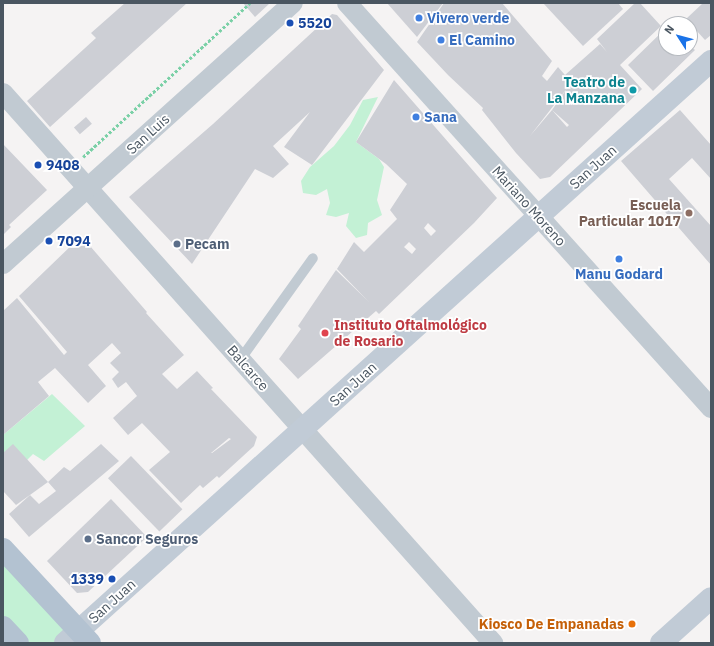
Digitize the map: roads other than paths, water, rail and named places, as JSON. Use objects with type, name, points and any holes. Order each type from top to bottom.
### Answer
[{"type":"main road","name":"San Juan","points":[[78,639],[302,430],[711,61]]},
{"type":"main road","points":[[3,549],[78,639]]},
{"type":"main road","points":[[661,643],[711,598]]},
{"type":"main road","points":[[3,627],[18,643]]},
{"type":"street","name":"San Luis","points":[[3,264],[293,3]]},
{"type":"street","name":"Mariano Moreno","points":[[347,3],[711,408]]},
{"type":"street","name":"Balcarce","points":[[3,93],[493,643]]},
{"type":"lane","points":[[240,360],[313,258]]},
{"type":"place","name":"Vivero verde","points":[[419,18]]},
{"type":"place","name":"5520","points":[[290,23]]},
{"type":"place","name":"El Camino","points":[[441,40]]},
{"type":"place","name":"Teatro de La Manzana","points":[[633,90]]},
{"type":"place","name":"Sana","points":[[416,117]]},
{"type":"place","name":"9408","points":[[38,165]]},
{"type":"place","name":"Escuela Particular 1017","points":[[689,213]]},
{"type":"place","name":"7094","points":[[49,241]]},
{"type":"place","name":"Pecam","points":[[177,244]]},
{"type":"place","name":"Manu Godard","points":[[619,259]]},
{"type":"place","name":"Instituto Oftalmológico de Rosario","points":[[325,333]]},
{"type":"place","name":"Sancor Seguros","points":[[88,539]]},
{"type":"place","name":"1339","points":[[112,579]]},
{"type":"place","name":"Kiosco De Empanadas","points":[[632,624]]}]
